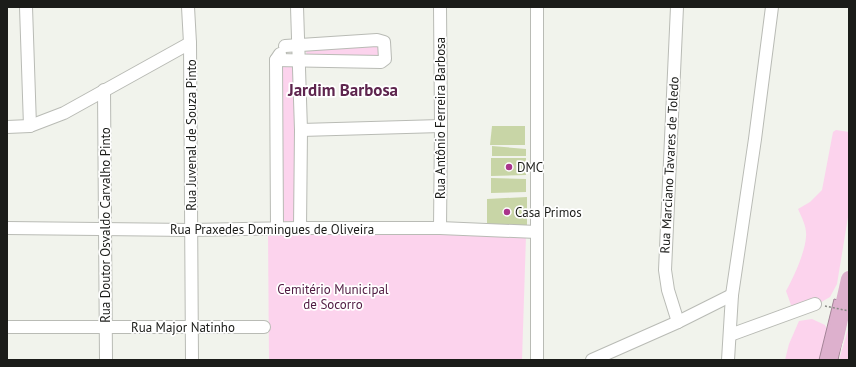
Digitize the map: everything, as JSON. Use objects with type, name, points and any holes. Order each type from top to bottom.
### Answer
[{"type":"street","points":[[26,7],[30,126]]},
{"type":"street","name":"Rua Juvenal de Souza Pinto","points":[[188,7],[190,43],[192,360]]},
{"type":"street","points":[[297,7],[301,130],[300,228]]},
{"type":"street","name":"Rua Antônio Ferreira Barbosa","points":[[440,7],[440,228]]},
{"type":"street","points":[[537,7],[537,360]]},
{"type":"street","name":"Rua Marciano Tavares de Toledo","points":[[677,7],[664,270],[668,290],[678,322]]},
{"type":"street","points":[[728,360],[732,295],[772,7]]},
{"type":"street","points":[[276,60],[381,62],[385,59],[384,42],[377,40],[298,40],[285,46],[276,60],[277,228]]},
{"type":"street","points":[[7,127],[30,126],[64,113],[190,43]]},
{"type":"street","name":"Rua Doutor Osvaldo Carvalho Pinto","points":[[104,90],[106,360]]},
{"type":"street","points":[[301,130],[441,126]]},
{"type":"street","name":"Rua Praxedes Domingues de Oliveira","points":[[7,228],[191,230],[277,228],[440,228],[538,232]]},
{"type":"street","points":[[592,360],[678,322],[732,295]]},
{"type":"street","points":[[730,335],[815,304]]},
{"type":"street","name":"Rua Major Natinho","points":[[7,327],[264,327]]},
{"type":"path","points":[[815,304],[849,311]]},
{"type":"green space","points":[[380,45],[380,57],[307,57],[306,50]]},
{"type":"green space","points":[[281,65],[296,65],[297,222],[280,221]]},
{"type":"green space","points":[[836,130],[849,132],[849,211],[837,284],[830,297],[818,304],[805,307],[791,305],[786,291],[799,264],[804,250],[806,237],[803,219],[798,209],[810,202],[822,190],[833,132]]},
{"type":"green space","name":"Cemitério Municipal de Socorro","points":[[268,233],[526,236],[522,360],[269,360]]},
{"type":"green space","points":[[812,319],[825,325],[831,338],[821,360],[785,360],[789,344],[799,321]]},
{"type":"green space","points":[[849,328],[849,360],[839,360],[848,329]]},
{"type":"shaded area","points":[[834,299],[849,303],[849,310],[838,360],[819,360]]},
{"type":"building","points":[[492,126],[525,126],[525,145],[490,145]]},
{"type":"building","points":[[492,146],[526,149],[526,156],[492,156]]},
{"type":"building","name":"DMC","points":[[491,158],[526,158],[526,175],[491,176]]},
{"type":"building","points":[[491,178],[526,179],[526,192],[491,193]]},
{"type":"building","name":"Casa Primos","points":[[527,197],[527,225],[487,225],[487,199]]},
{"type":"waterway","points":[[828,360],[836,337],[849,279]]},
{"type":"place","name":"DMC","points":[[509,167]]},
{"type":"place","name":"Casa Primos","points":[[507,212]]},
{"type":"district","name":"Jardim Barbosa","points":[[343,90]]}]
